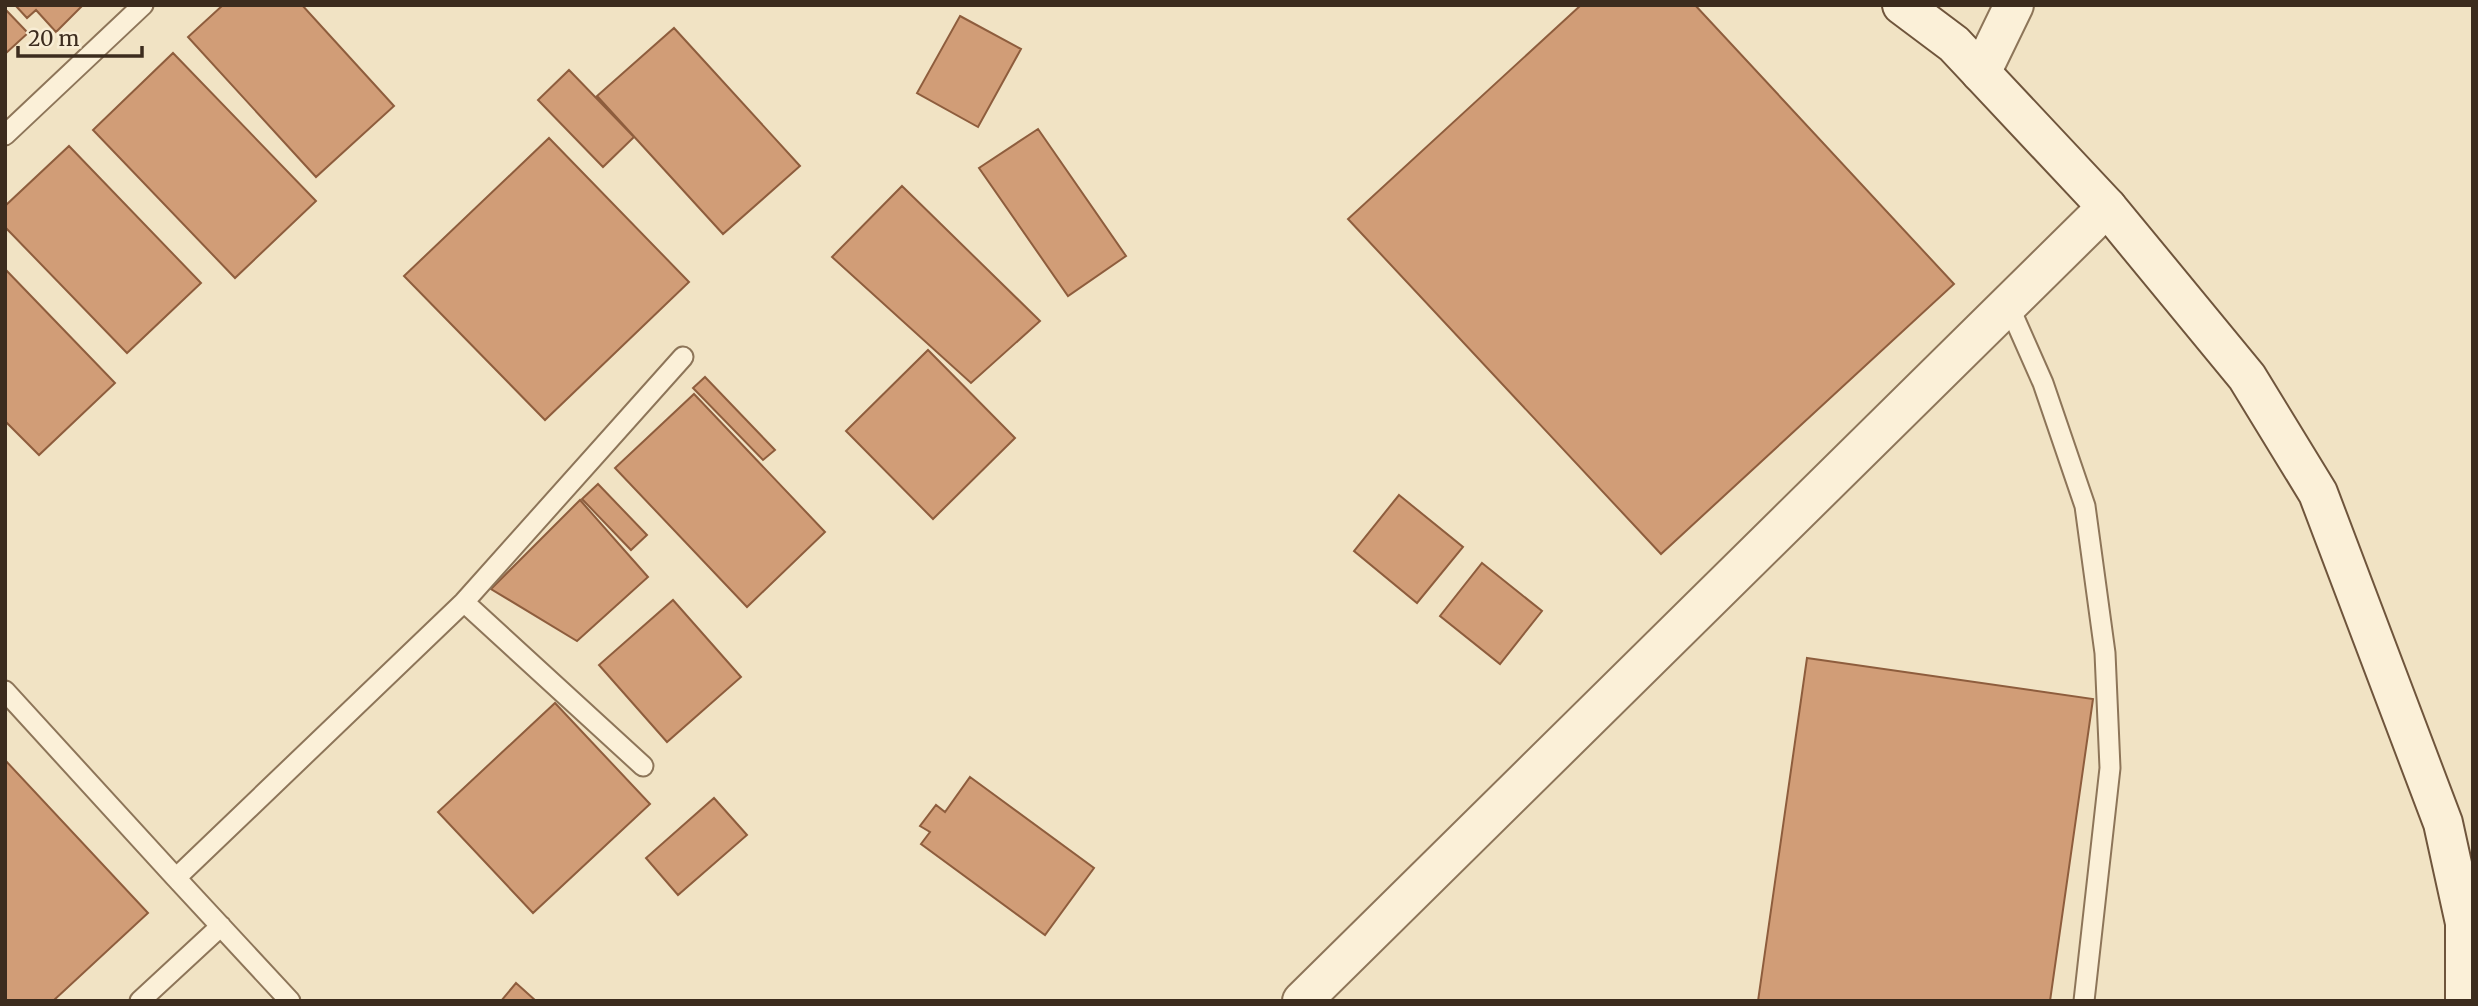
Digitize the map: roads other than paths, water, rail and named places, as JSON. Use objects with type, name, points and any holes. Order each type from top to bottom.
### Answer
[{"type":"street","points":[[1902,5],[1954,44],[2107,207],[2247,377],[2318,493],[2443,824],[2465,923],[2465,1001]]},
{"type":"street","points":[[1981,73],[2014,5]]},
{"type":"street","points":[[1302,1001],[2107,207]]},
{"type":"lane","points":[[5,135],[143,5]]},
{"type":"lane","points":[[2008,304],[2043,383],[2085,506],[2105,653],[2110,768],[2084,1001]]},
{"type":"lane","points":[[176,878],[464,602],[683,357]]},
{"type":"lane","points":[[464,602],[643,766]]},
{"type":"lane","points":[[5,691],[290,1001]]},
{"type":"lane","points":[[140,1001],[220,926]]}]
